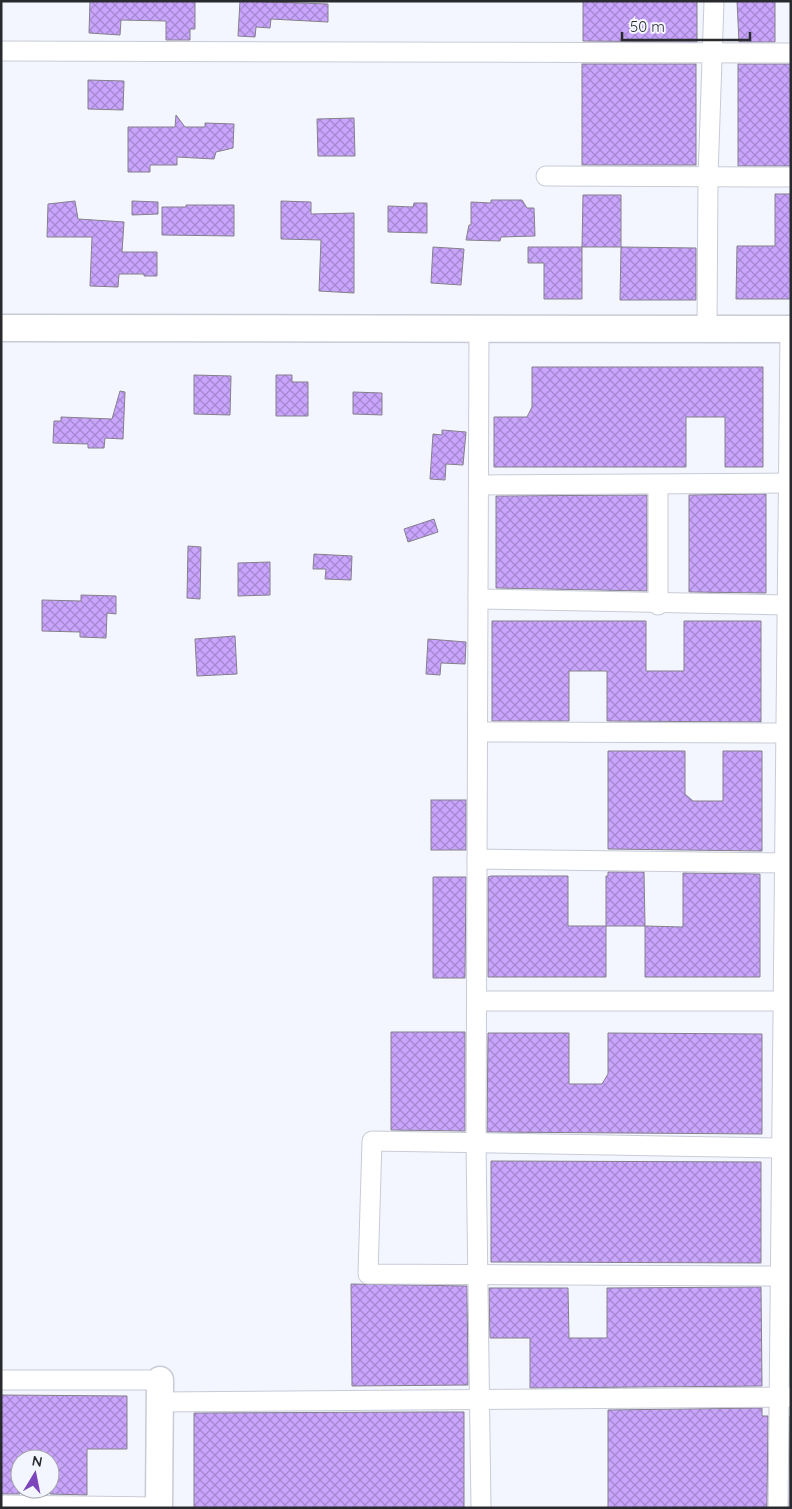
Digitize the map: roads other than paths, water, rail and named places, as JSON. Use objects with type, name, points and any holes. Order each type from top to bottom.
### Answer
[{"type":"street","points":[[707,328],[708,177],[714,1]]},
{"type":"street","points":[[1,51],[791,53]]},
{"type":"street","points":[[546,176],[791,177]]},
{"type":"street","points":[[1,328],[790,329],[787,605],[787,1001],[781,1148],[780,1276],[785,1398],[778,1508]]},
{"type":"street","points":[[479,328],[476,1143],[481,1508]]},
{"type":"street","points":[[479,485],[658,484],[789,490]]},
{"type":"street","points":[[658,484],[658,605]]},
{"type":"street","points":[[478,600],[658,605],[787,605]]},
{"type":"street","points":[[478,732],[788,733]]},
{"type":"street","points":[[478,860],[788,862]]},
{"type":"street","points":[[477,1001],[787,1001]]},
{"type":"street","points":[[780,1276],[368,1274],[372,1141],[781,1148]]},
{"type":"street","points":[[1,1380],[160,1391],[479,1400],[785,1398]]},
{"type":"street","points":[[1,1505],[160,1508],[160,1391]]}]
